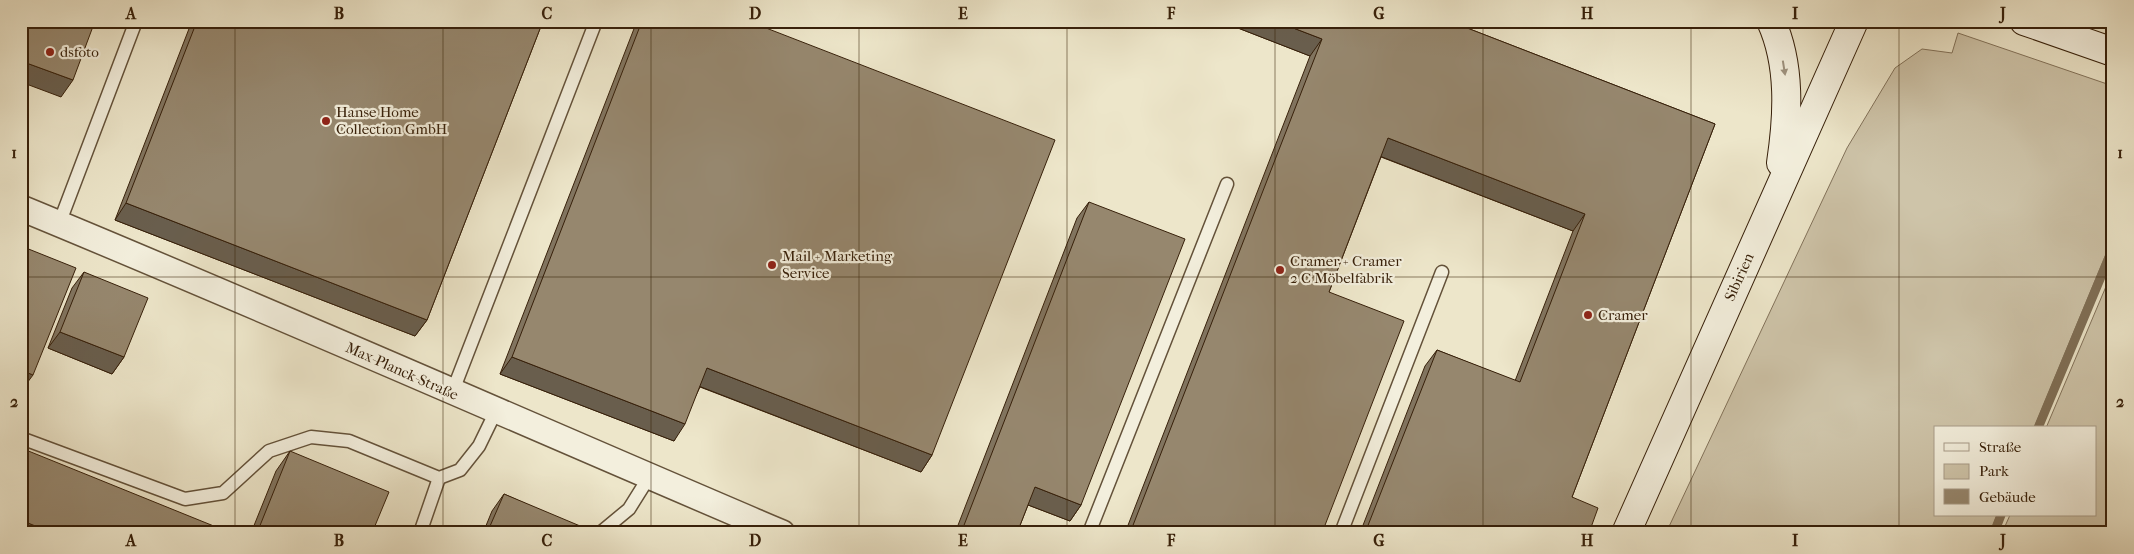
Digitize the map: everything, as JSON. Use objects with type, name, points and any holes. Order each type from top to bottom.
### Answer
[{"type":"street","points":[[1771,21],[1786,70],[1786,130],[1777,191]]},
{"type":"street","name":"Sibirien","points":[[1626,533],[1854,21]]},
{"type":"street","points":[[2024,21],[2113,52]]},
{"type":"street","name":"Max-Planck-Straße","points":[[21,208],[186,276],[452,393],[782,533]]},
{"type":"lane","points":[[59,224],[136,21]]},
{"type":"lane","points":[[452,393],[596,21]]},
{"type":"lane","points":[[1089,533],[1227,184]]},
{"type":"lane","points":[[1341,533],[1442,272]]},
{"type":"lane","points":[[21,438],[185,499],[223,493],[269,451],[311,437],[349,441],[439,478],[460,470],[478,446],[496,411]]},
{"type":"lane","points":[[600,533],[629,509],[649,477]]},
{"type":"lane","points":[[420,533],[439,478]]},
{"type":"green space","points":[[1958,33],[2113,86],[2113,237],[2035,426],[1934,426],[1934,516],[1997,516],[1990,533],[1666,533],[1847,148],[1895,68],[1922,49],[1952,53]]},
{"type":"green space","points":[[2113,270],[2113,533],[2002,533],[2010,516],[2096,516],[2096,426],[2047,426]]},
{"type":"building","name":"dsfoto","points":[[21,21],[95,21],[73,80],[21,61]]},
{"type":"building","name":"Hanse Home Collection GmbH","points":[[197,21],[543,21],[427,320],[126,203]]},
{"type":"building","name":"Mail + Marketing Service","points":[[642,21],[748,21],[1055,140],[932,455],[707,368],[685,424],[512,357]]},
{"type":"building","points":[[1275,21],[1449,21],[1715,124],[1572,497],[1598,508],[1589,533],[1365,533],[1437,350],[1520,382],[1585,214],[1388,138],[1329,292],[1404,321],[1322,533],[1130,533],[1322,39]]},
{"type":"building","points":[[1089,202],[1185,239],[1081,505],[1035,487],[1017,533],[961,533]]},
{"type":"building","points":[[21,246],[76,268],[33,375],[21,370]]},
{"type":"building","points":[[84,272],[148,298],[124,357],[60,332]]},
{"type":"building","points":[[21,448],[231,533],[52,533],[21,520]]},
{"type":"building","points":[[290,451],[389,492],[372,533],[257,533]]},
{"type":"building","points":[[504,494],[592,531],[591,533],[487,533]]},
{"type":"waterway","points":[[2039,426],[2113,248]]},
{"type":"waterway","points":[[1994,533],[2001,516]]},
{"type":"place","name":"dsfoto","points":[[50,52]]},
{"type":"place","name":"Hanse Home Collection GmbH","points":[[326,121]]},
{"type":"place","name":"Mail + Marketing Service","points":[[772,265]]},
{"type":"place","name":"Cramer + Cramer 2 C Möbelfabrik","points":[[1280,270]]},
{"type":"place","name":"Cramer","points":[[1588,315]]}]
